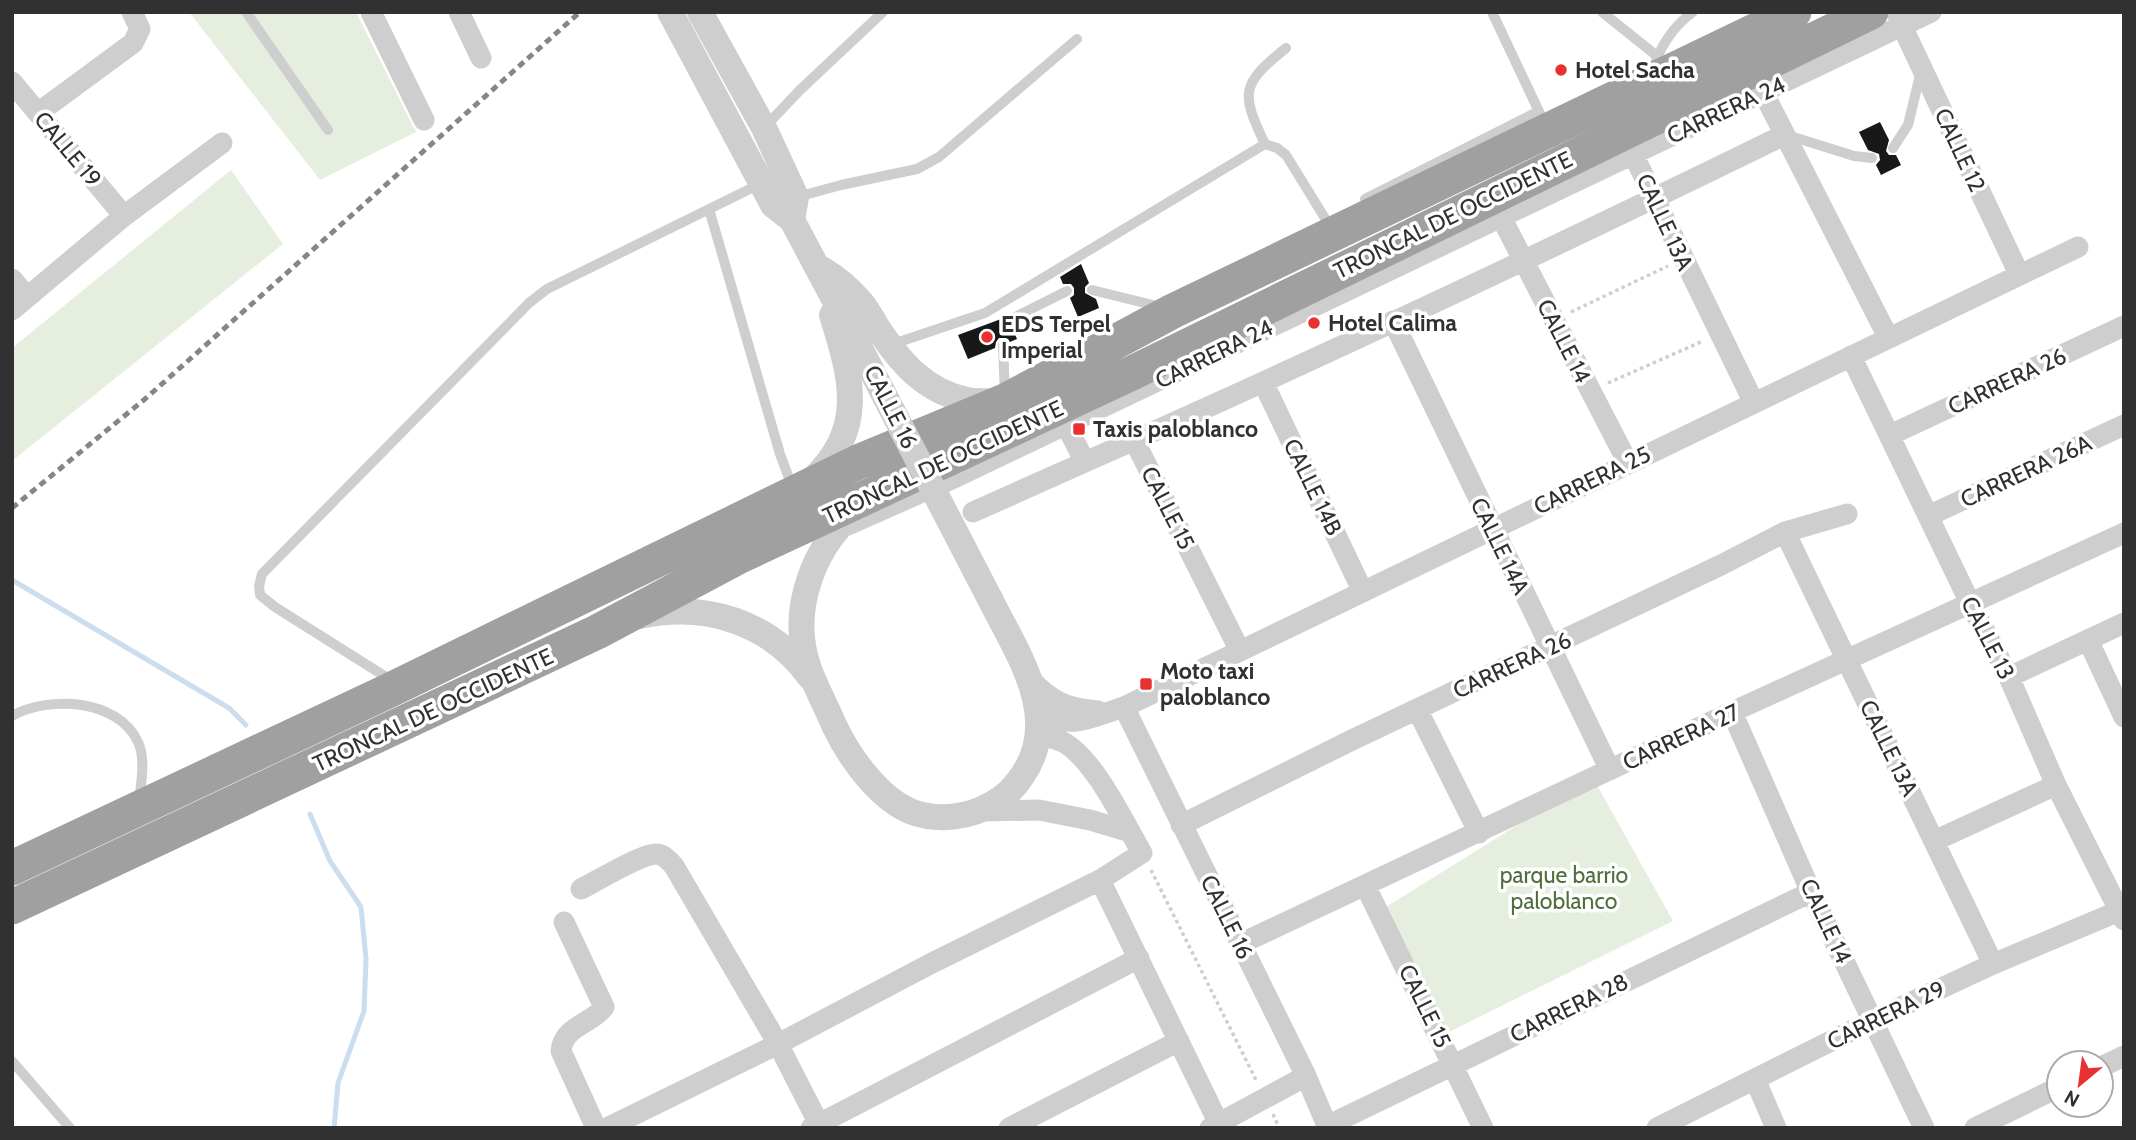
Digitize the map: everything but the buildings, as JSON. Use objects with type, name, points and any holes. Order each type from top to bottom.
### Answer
[{"type":"highway","name":"TRONCAL DE OCCIDENTE","points":[[12,868],[399,685],[858,462],[1005,401],[1164,305],[1333,219],[1653,68],[1794,12]]},
{"type":"highway","name":"TRONCAL DE OCCIDENTE","points":[[12,907],[597,632],[738,557],[1890,17]]},
{"type":"street","points":[[371,12],[424,120]]},
{"type":"street","points":[[459,12],[481,58]]},
{"type":"street","name":"CALLE 16","points":[[670,12],[773,205],[794,209]]},
{"type":"street","name":"CALLE 16","points":[[700,12],[764,128],[818,271],[1030,679],[1039,722]]},
{"type":"street","points":[[1890,17],[1931,12]]},
{"type":"street","points":[[38,113],[133,43],[140,29],[134,15]]},
{"type":"street","name":"CALLE 12","points":[[1890,17],[1922,68],[2019,274]]},
{"type":"street","name":"CALLE 19","points":[[12,82],[124,216]]},
{"type":"street","points":[[1750,84],[1784,135],[1888,337]]},
{"type":"street","name":"CARRERA 24","points":[[837,530],[1066,425],[1633,154],[1750,84]]},
{"type":"street","points":[[973,512],[1263,383],[1784,135]]},
{"type":"street","points":[[12,279],[20,303],[124,216],[222,142]]},
{"type":"street","name":"CALLE 13A","points":[[1633,154],[1754,402]]},
{"type":"street","name":"CALLE 14","points":[[1501,217],[1628,463]]},
{"type":"street","name":"CARRERA 25","points":[[1039,722],[1052,719],[1067,722],[1083,720],[1115,710],[2078,247]]},
{"type":"street","points":[[818,271],[834,276],[860,301],[911,373],[931,387],[970,401],[1005,401]]},
{"type":"street","points":[[796,494],[820,472],[836,450],[844,435],[850,411],[849,374],[818,271]]},
{"type":"street","name":"CALLE 14A","points":[[1393,321],[1610,770]]},
{"type":"street","name":"CARRERA 26","points":[[1890,435],[2124,326]]},
{"type":"street","name":"CALLE 13","points":[[1851,356],[1970,603],[2009,677],[2056,785],[2122,915]]},
{"type":"street","name":"CALLE 14B","points":[[1263,383],[1363,592]]},
{"type":"street","points":[[1066,425],[1085,462]]},
{"type":"street","name":"CARRERA 26A","points":[[1928,516],[2124,425]]},
{"type":"street","name":"CALLE 15","points":[[1134,440],[1240,651]]},
{"type":"street","points":[[890,487],[854,513],[837,530],[812,571],[805,594],[803,642],[808,665],[842,741],[864,772],[886,796],[915,813],[951,817],[980,811],[1039,810],[1090,820],[1130,832]]},
{"type":"street","name":"CARRERA 26","points":[[1181,825],[1785,532],[1847,514]]},
{"type":"street","name":"CALLE 13A","points":[[1785,532],[1993,964]]},
{"type":"street","name":"CARRERA 27","points":[[1240,944],[1732,712],[2124,533]]},
{"type":"street","points":[[597,632],[636,617],[662,611],[687,610],[713,614],[739,621],[762,632],[802,666],[817,687]]},
{"type":"street","points":[[2009,677],[2124,623]]},
{"type":"street","points":[[2088,640],[2124,717]]},
{"type":"street","points":[[1030,679],[1046,696],[1064,705],[1115,710]]},
{"type":"street","points":[[1417,709],[1479,833]]},
{"type":"street","name":"CALLE 16","points":[[1115,710],[1181,825],[1306,1076],[1327,1127]]},
{"type":"street","name":"CALLE 14","points":[[1732,712],[1811,892],[1924,1128]]},
{"type":"street","points":[[980,811],[1009,794],[1031,764],[1039,722]]},
{"type":"street","points":[[607,1128],[1100,880],[1142,853],[1107,793],[1080,757],[1039,722]]},
{"type":"street","points":[[1934,841],[2056,785]]},
{"type":"street","points":[[581,889],[644,857],[657,854],[664,856],[674,866],[778,1044],[817,1126],[1139,958]]},
{"type":"street","points":[[1100,880],[1179,1041],[1217,1126],[1306,1076]]},
{"type":"street","name":"CALLE 15","points":[[1366,885],[1483,1128]]},
{"type":"street","name":"CARRERA 28","points":[[1327,1127],[1811,892]]},
{"type":"street","name":"CARRERA 29","points":[[1657,1128],[1873,1020],[1993,964],[2122,915]]},
{"type":"street","points":[[565,922],[604,1007],[567,1034],[561,1051],[596,1128]]},
{"type":"street","points":[[1009,1128],[1179,1041]]},
{"type":"street","points":[[1755,1079],[1776,1128]]},
{"type":"street","points":[[1975,1128],[2045,1094]]},
{"type":"lane","points":[[246,12],[328,130]]},
{"type":"lane","points":[[764,128],[883,12]]},
{"type":"lane","points":[[1492,12],[1543,121]]},
{"type":"lane","points":[[1602,12],[1653,68],[1668,37],[1693,12]]},
{"type":"lane","points":[[794,209],[841,185],[917,169],[939,158],[1077,39]]},
{"type":"lane","points":[[1286,48],[1263,66],[1252,82],[1247,97],[1251,115],[1265,144],[1286,155],[1333,219]]},
{"type":"lane","points":[[1893,148],[1908,125],[1922,68]]},
{"type":"lane","points":[[1784,135],[1854,156],[1872,158]]},
{"type":"lane","points":[[889,345],[987,318],[1265,144]]},
{"type":"lane","points":[[399,685],[260,595],[262,574],[529,303],[547,289],[762,183]]},
{"type":"lane","points":[[709,209],[780,454],[796,494]]},
{"type":"lane","points":[[1092,290],[1164,305]]},
{"type":"lane","points":[[1009,320],[1067,292]]},
{"type":"lane","points":[[1003,345],[1005,401]]},
{"type":"lane","points":[[12,716],[23,710],[54,704],[75,704],[107,713],[130,727],[140,744],[142,757],[139,808]]},
{"type":"lane","points":[[12,1061],[70,1128]]},
{"type":"path","points":[[1553,321],[1683,259]]},
{"type":"path","points":[[1590,391],[1719,334]]},
{"type":"path","points":[[1142,853],[1265,1098]]},
{"type":"green space","points":[[189,12],[356,12],[416,132],[320,180]]},
{"type":"green space","points":[[231,170],[283,244],[12,461],[12,348]]},
{"type":"green space","name":"parque barrio paloblanco","points":[[1593,778],[1673,921],[1439,1037],[1378,912]]},
{"type":"waterway","points":[[12,580],[229,708],[246,725]]},
{"type":"waterway","points":[[310,814],[330,861],[361,907],[366,959],[364,1011],[338,1083],[334,1128]]},
{"type":"railway","points":[[12,508],[145,399],[580,12]]},
{"type":"place","name":"Hotel Sacha","points":[[1561,70]]},
{"type":"place","name":"Hotel Calima","points":[[1314,323]]},
{"type":"place","name":"EDS Terpel Imperial","points":[[987,337]]},
{"type":"place","name":"Taxis paloblanco","points":[[1079,429]]},
{"type":"place","name":"Moto taxi paloblanco","points":[[1146,684]]}]
